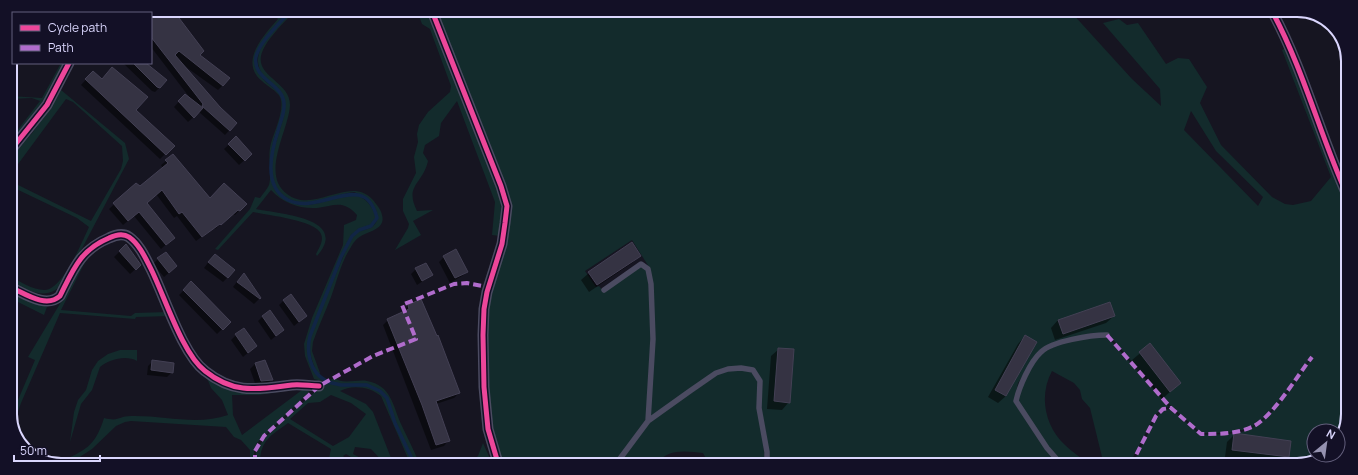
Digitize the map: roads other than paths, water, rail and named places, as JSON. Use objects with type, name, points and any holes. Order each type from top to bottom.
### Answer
[{"type":"street","points":[[434,17],[502,186],[507,206],[502,244],[484,309],[484,387],[488,429],[497,458]]},
{"type":"street","points":[[1275,17],[1292,52],[1327,149],[1341,181]]},
{"type":"street","points":[[17,142],[47,105],[68,64]]},
{"type":"street","points":[[17,290],[47,302],[55,300],[60,296],[78,261],[88,249],[112,236],[122,235],[130,238],[144,254],[182,338],[204,371],[233,386],[255,390],[293,385],[319,386]]},
{"type":"lane","points":[[604,290],[641,264],[648,269],[651,284],[653,339],[648,421]]},
{"type":"lane","points":[[1056,458],[1047,448],[1016,401],[1020,384],[1041,351],[1064,342],[1093,335],[1107,335]]},
{"type":"lane","points":[[620,458],[648,421],[716,373],[741,368],[753,370],[760,381],[759,408],[767,458]]},
{"type":"waterway","points":[[285,17],[261,45],[256,57],[256,65],[263,77],[274,86],[283,97],[283,114],[275,139],[271,159],[272,178],[275,187],[280,194],[288,200],[301,203],[314,203],[340,196],[363,196],[371,204],[377,218],[371,226],[359,230],[352,236],[341,257],[310,336],[310,361],[316,372],[325,380]]},
{"type":"waterway","points":[[328,382],[341,385],[367,385],[380,391],[387,398],[395,423],[412,458]]}]
